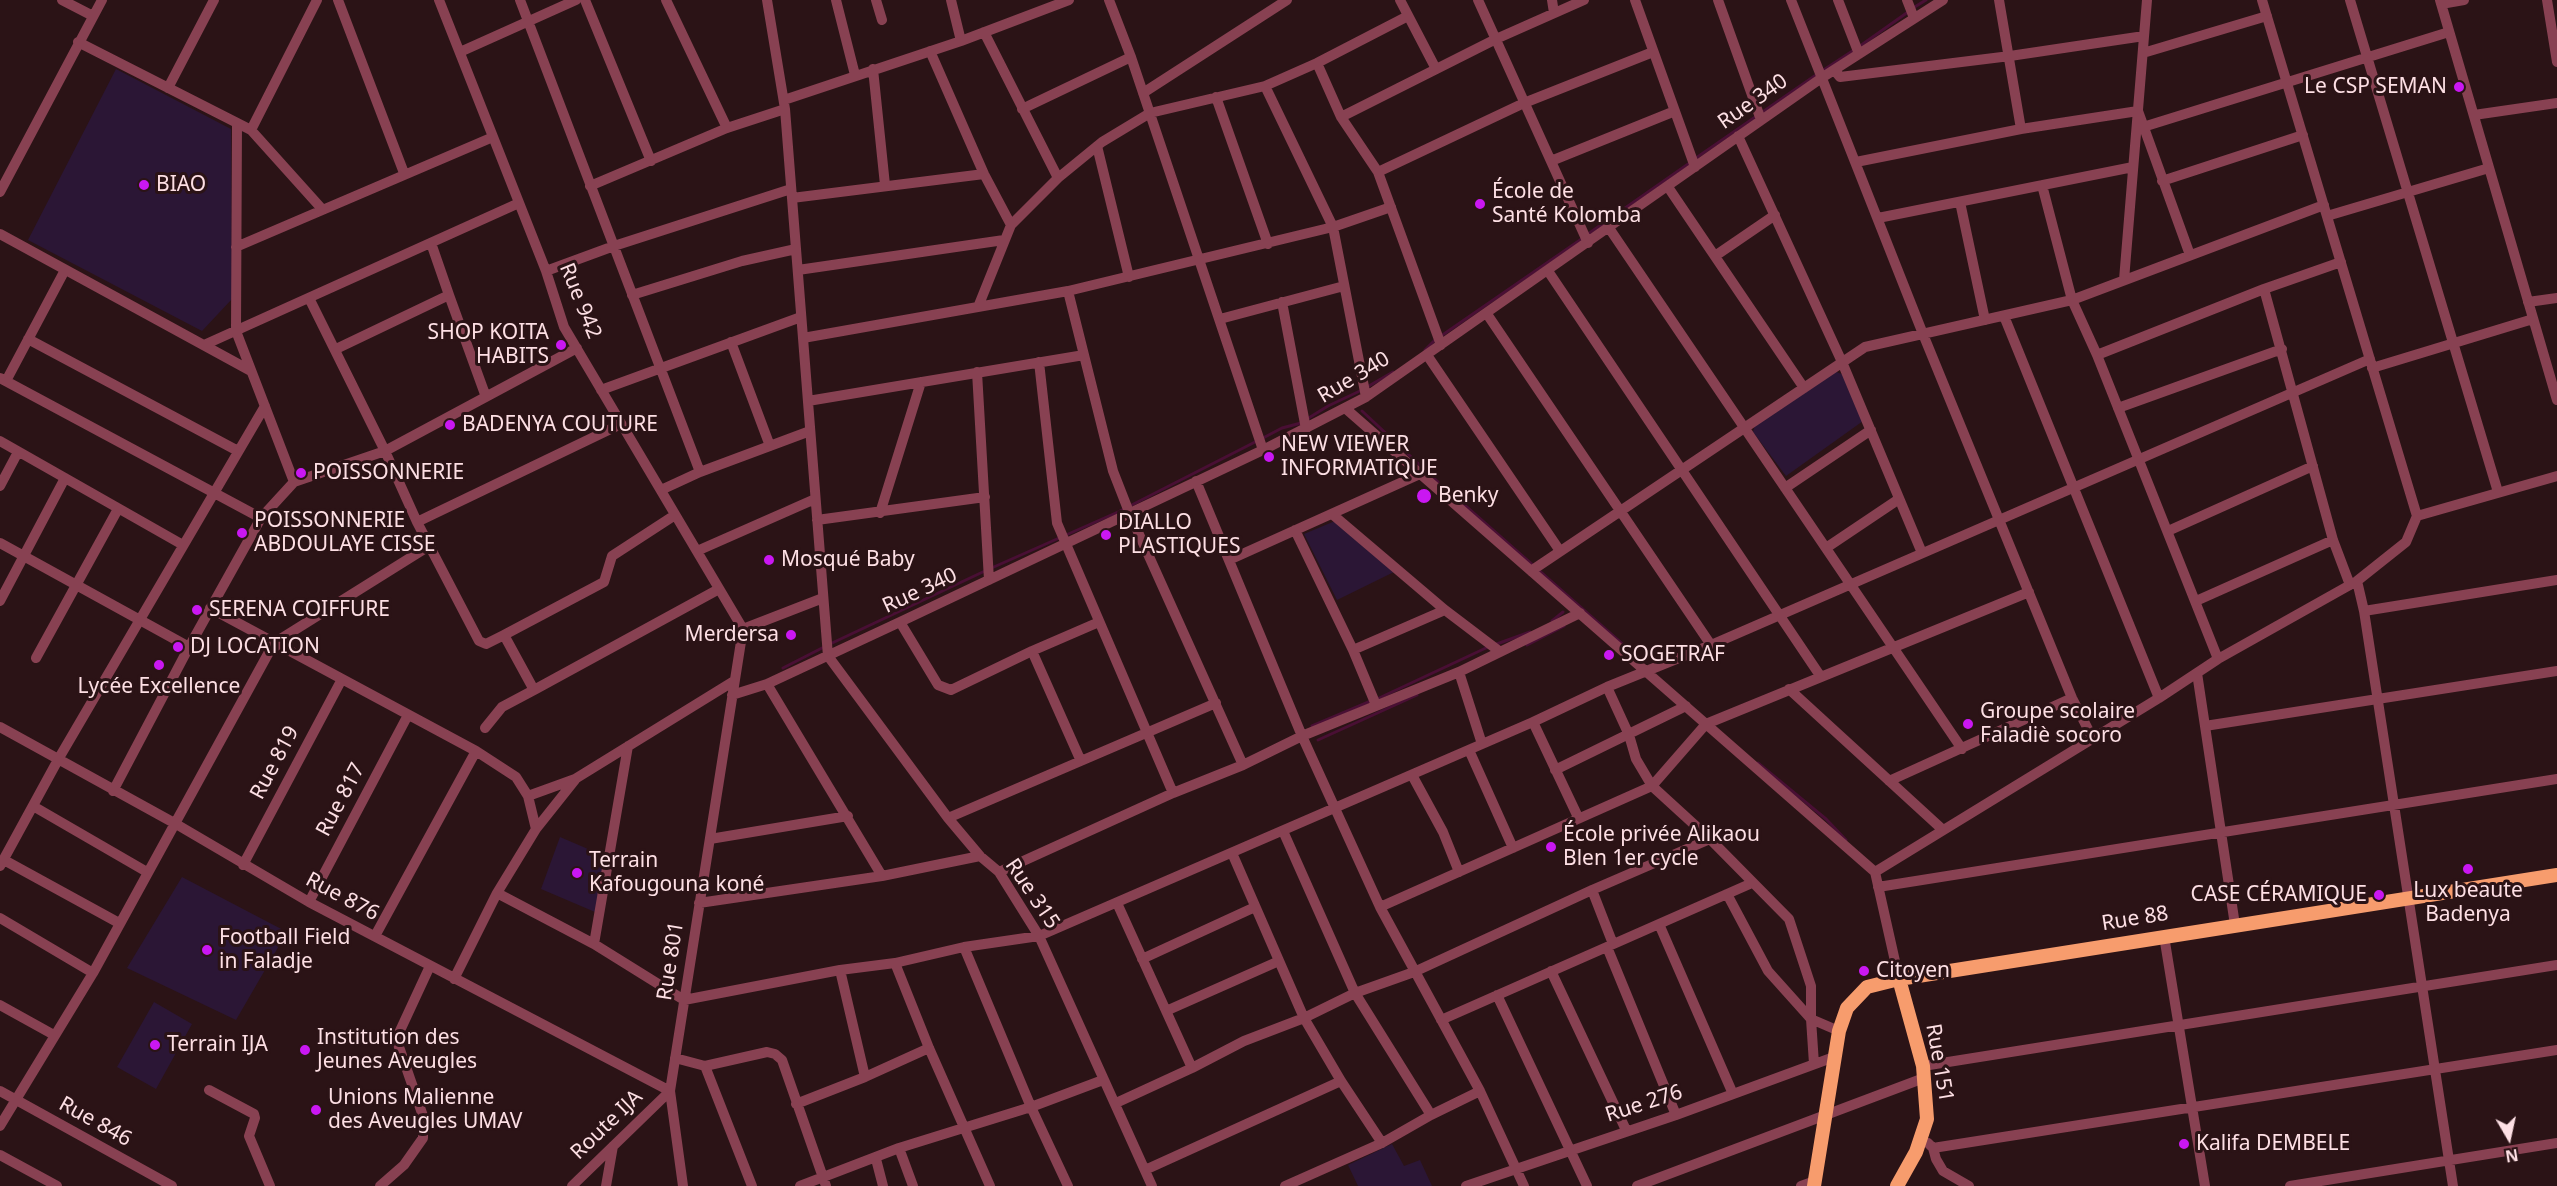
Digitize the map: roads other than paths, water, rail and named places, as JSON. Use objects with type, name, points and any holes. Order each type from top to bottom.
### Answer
[{"type":"main road","name":"Rue 88","points":[[1815,1183],[1839,1031],[1847,1008],[1867,987],[1899,979],[2557,875]]},
{"type":"main road","name":"Rue 151","points":[[1897,1186],[1921,1137],[1927,1119],[1924,1072],[1899,979]]},
{"type":"street","points":[[62,0],[93,16]]},
{"type":"street","points":[[0,192],[102,0]]},
{"type":"street","points":[[168,88],[214,0]]},
{"type":"street","points":[[251,130],[317,0]]},
{"type":"street","points":[[338,0],[404,173]]},
{"type":"street","name":"Rue 942","points":[[439,0],[546,271],[564,327],[743,629]]},
{"type":"street","points":[[520,0],[700,472]]},
{"type":"street","points":[[460,52],[576,0]]},
{"type":"street","points":[[585,0],[651,161]]},
{"type":"street","points":[[666,0],[727,128]]},
{"type":"street","points":[[767,0],[784,104],[828,656]]},
{"type":"street","points":[[836,0],[855,75]]},
{"type":"street","points":[[876,0],[882,20]]},
{"type":"street","points":[[951,0],[961,41]]},
{"type":"street","points":[[590,186],[855,75],[961,41],[1069,0]]},
{"type":"street","points":[[1109,0],[1201,260],[1263,450]]},
{"type":"street","points":[[1143,93],[1287,0]]},
{"type":"street","points":[[1400,0],[1436,69]]},
{"type":"street","points":[[1478,0],[1588,243]]},
{"type":"street","points":[[1552,0],[1554,13]]},
{"type":"street","points":[[1341,117],[1496,39],[1584,0]]},
{"type":"street","points":[[1635,0],[1695,167]]},
{"type":"street","points":[[1718,0],[1761,120]]},
{"type":"street","points":[[1791,0],[1923,334],[2001,519],[2072,698],[2092,737]]},
{"type":"street","points":[[1838,0],[1859,54]]},
{"type":"street","points":[[1907,0],[1914,18]]},
{"type":"street","name":"Rue 340","points":[[732,695],[767,684],[828,656],[1263,450],[1366,397],[1823,77],[1943,0]]},
{"type":"street","points":[[1999,0],[2021,129]]},
{"type":"street","points":[[2124,280],[2147,0]]},
{"type":"street","points":[[1875,872],[2159,698],[2218,659],[2353,583],[2406,542],[2417,516],[2262,0]]},
{"type":"street","points":[[2350,0],[2499,492]]},
{"type":"street","points":[[2464,0],[2441,2],[2557,400]]},
{"type":"street","points":[[2547,0],[2557,62]]},
{"type":"street","points":[[978,307],[1011,225],[1058,178],[1097,146],[1150,113],[1265,86],[1317,63],[1408,16]]},
{"type":"street","points":[[2142,53],[2267,16]]},
{"type":"street","points":[[984,32],[1058,178]]},
{"type":"street","points":[[2143,127],[2449,32]]},
{"type":"street","points":[[1835,71],[1840,76],[2010,56],[2144,36]]},
{"type":"street","points":[[78,42],[251,130],[322,208]]},
{"type":"street","points":[[930,51],[984,174],[1011,225]]},
{"type":"street","points":[[1378,172],[1524,103],[1653,52]]},
{"type":"street","points":[[1022,109],[1131,57]]},
{"type":"street","points":[[1317,63],[1341,117],[1378,172],[1441,345]]},
{"type":"street","points":[[873,69],[885,184]]},
{"type":"street","points":[[1265,86],[1333,227],[1366,397]]},
{"type":"street","points":[[1216,98],[1268,244]]},
{"type":"street","points":[[2474,116],[2557,103]]},
{"type":"street","points":[[1551,161],[1675,111]]},
{"type":"street","points":[[1856,162],[2021,129],[2138,111]]},
{"type":"street","points":[[2138,111],[2190,255]]},
{"type":"street","points":[[237,123],[236,331],[294,482]]},
{"type":"street","points":[[2162,181],[2303,135]]},
{"type":"street","points":[[1738,136],[1842,362],[1922,553]]},
{"type":"street","points":[[236,247],[322,208],[493,137]]},
{"type":"street","points":[[1097,146],[1129,277]]},
{"type":"street","points":[[1878,218],[2133,167]]},
{"type":"street","points":[[2327,216],[2489,168]]},
{"type":"street","points":[[546,271],[614,246],[791,193],[984,174]]},
{"type":"street","points":[[2042,185],[2072,300],[2097,355],[2218,659]]},
{"type":"street","points":[[1668,186],[1804,388]]},
{"type":"street","points":[[1960,202],[1985,320]]},
{"type":"street","points":[[204,345],[519,203]]},
{"type":"street","points":[[1532,572],[1865,346],[2072,300],[2324,205]]},
{"type":"street","points":[[803,338],[1068,291],[1268,244],[1333,227],[1391,207]]},
{"type":"street","points":[[1715,256],[1775,215]]},
{"type":"street","points":[[1609,228],[1962,749]]},
{"type":"street","points":[[0,234],[251,371]]},
{"type":"street","points":[[798,270],[1004,240]]},
{"type":"street","points":[[431,243],[486,397]]},
{"type":"street","points":[[632,295],[742,261],[796,249]]},
{"type":"street","points":[[2097,355],[2264,289],[2341,262]]},
{"type":"street","points":[[65,270],[3,380],[261,518]]},
{"type":"street","points":[[1548,271],[1821,676]]},
{"type":"street","points":[[1220,319],[1344,286]]},
{"type":"street","points":[[2264,289],[2333,540],[2364,611],[2392,805],[2453,1186]]},
{"type":"street","points":[[1068,291],[1113,471],[1129,512],[1243,765]]},
{"type":"street","points":[[336,349],[449,295]]},
{"type":"street","points":[[309,298],[336,349],[417,522],[480,643],[486,644],[604,582],[612,556],[675,515]]},
{"type":"street","points":[[2528,302],[2557,298]]},
{"type":"street","points":[[1282,302],[1306,429]]},
{"type":"street","points":[[1487,314],[1710,645]]},
{"type":"street","points":[[2004,316],[2159,698]]},
{"type":"street","points":[[601,390],[801,317]]},
{"type":"street","points":[[497,893],[594,944],[684,1000],[840,970],[895,963],[964,947],[1039,936],[1533,722],[1607,687],[1780,615],[2292,392],[2371,363],[2454,345],[2534,319]]},
{"type":"street","points":[[28,339],[238,452]]},
{"type":"street","points":[[731,342],[770,446]]},
{"type":"street","points":[[113,791],[210,608],[261,518],[294,482],[385,451],[577,348]]},
{"type":"street","points":[[2118,408],[2282,349]]},
{"type":"street","points":[[808,401],[1084,355]]},
{"type":"street","points":[[1427,355],[1560,551]]},
{"type":"street","points":[[1039,362],[1057,523],[1173,793]]},
{"type":"street","points":[[977,372],[989,580]]},
{"type":"street","points":[[880,513],[921,382]]},
{"type":"street","points":[[119,923],[2,863],[59,758],[265,406]]},
{"type":"street","points":[[1345,408],[1875,872],[1899,979]]},
{"type":"street","points":[[417,522],[621,424]]},
{"type":"street","points":[[1785,488],[1871,430]]},
{"type":"street","points":[[661,490],[700,472],[810,431]]},
{"type":"street","points":[[0,441],[183,545]]},
{"type":"street","points":[[0,486],[18,452]]},
{"type":"street","points":[[2168,531],[2313,466]]},
{"type":"street","points":[[1229,560],[1420,474]]},
{"type":"street","points":[[2417,516],[2557,476]]},
{"type":"street","points":[[0,602],[65,478]]},
{"type":"street","points":[[1196,481],[1302,736],[1380,907],[1480,1091],[1524,1186]]},
{"type":"street","points":[[817,520],[984,497]]},
{"type":"street","points":[[697,551],[815,499]]},
{"type":"street","points":[[1826,548],[1899,499]]},
{"type":"street","points":[[36,658],[118,508]]},
{"type":"street","points":[[1332,514],[1445,610],[1499,651]]},
{"type":"street","points":[[1295,530],[1353,650],[1376,705]]},
{"type":"street","points":[[2196,601],[2333,540]]},
{"type":"street","points":[[0,543],[189,647]]},
{"type":"street","points":[[0,1126],[93,973],[274,643],[429,546]]},
{"type":"street","points":[[2364,611],[2557,580]]},
{"type":"street","points":[[485,728],[502,707],[719,589]]},
{"type":"street","points":[[1380,907],[1652,786],[1706,724],[2029,592]]},
{"type":"street","points":[[743,629],[823,598]]},
{"type":"street","points":[[210,608],[476,751],[516,777],[528,796],[536,830]]},
{"type":"street","points":[[1353,650],[1445,610]]},
{"type":"street","points":[[999,872],[1173,793],[1243,765],[1302,736],[1459,672],[1580,614]]},
{"type":"street","points":[[900,622],[938,685],[951,690],[1099,622]]},
{"type":"street","name":"Rue 801","points":[[683,1186],[670,1092],[743,629]]},
{"type":"street","points":[[504,635],[534,690]]},
{"type":"street","points":[[1032,651],[1080,759]]},
{"type":"street","name":"Rue 315","points":[[828,656],[948,818],[980,856],[999,872],[1039,936],[1152,1186]]},
{"type":"street","points":[[2205,726],[2557,671]]},
{"type":"street","points":[[1459,672],[1482,744]]},
{"type":"street","points":[[2197,673],[2235,925]]},
{"type":"street","name":"Rue 819","points":[[243,866],[342,679]]},
{"type":"street","points":[[528,796],[575,780],[734,681]]},
{"type":"street","points":[[767,684],[882,876]]},
{"type":"street","points":[[1607,687],[1629,735],[1636,759],[1652,786],[1710,839],[1789,919],[1811,986],[1814,1064]]},
{"type":"street","points":[[1789,689],[1943,830]]},
{"type":"street","points":[[1889,781],[2072,698]]},
{"type":"street","points":[[948,818],[1080,759],[1216,703]]},
{"type":"street","points":[[1555,770],[1686,706]]},
{"type":"street","name":"Rue 817","points":[[309,903],[408,715]]},
{"type":"street","points":[[1533,722],[1578,817]]},
{"type":"street","name":"Rue 876","points":[[0,727],[176,824],[243,866],[309,903],[670,1092]]},
{"type":"street","points":[[594,944],[628,746]]},
{"type":"street","points":[[1469,750],[1513,848]]},
{"type":"street","points":[[375,936],[476,751]]},
{"type":"street","points":[[1412,775],[1443,832],[1459,872]]},
{"type":"street","points":[[1878,887],[2557,779]]},
{"type":"street","points":[[454,979],[497,893],[536,830],[575,780]]},
{"type":"street","points":[[33,806],[147,872]]},
{"type":"street","points":[[710,839],[848,816]]},
{"type":"street","points":[[1283,831],[1355,993],[1431,1115]]},
{"type":"street","points":[[1116,1102],[1192,1068],[1244,1041],[1304,1018],[1355,993],[1414,972],[1592,890],[1710,839]]},
{"type":"street","points":[[1232,853],[1304,1018],[1341,1081],[1382,1143]]},
{"type":"street","points":[[699,903],[882,876],[980,856]]},
{"type":"street","points":[[1442,1020],[1752,883]]},
{"type":"street","points":[[1592,890],[1610,945],[1676,1114]]},
{"type":"street","points":[[1727,894],[1768,970],[1811,1019],[1839,1031]]},
{"type":"street","points":[[1117,903],[1192,1068]]},
{"type":"street","points":[[1142,959],[1255,907]]},
{"type":"street","points":[[0,918],[93,973]]},
{"type":"street","points":[[1659,924],[1733,1094]]},
{"type":"street","points":[[2164,936],[2205,1186]]},
{"type":"street","points":[[964,947],[1031,1107],[1068,1186]]},
{"type":"street","points":[[1166,1011],[1279,961]]},
{"type":"street","points":[[895,963],[929,1048],[990,1186]]},
{"type":"street","points":[[1637,1186],[1826,1114],[1924,1072],[2178,1026],[2557,965]]},
{"type":"street","points":[[380,1186],[404,1166],[423,1138],[423,1116],[398,1044],[398,1035],[430,966]]},
{"type":"street","points":[[840,970],[865,1077]]},
{"type":"street","points":[[1551,971],[1626,1130]]},
{"type":"street","points":[[1497,995],[1587,1186]]},
{"type":"street","points":[[0,1005],[54,1035]]},
{"type":"street","points":[[796,1104],[865,1077],[929,1048]]},
{"type":"street","points":[[1933,1148],[2557,1050]]},
{"type":"street","points":[[675,1059],[705,1066],[766,1052],[775,1054],[782,1060],[825,1181]]},
{"type":"street","name":"Rue 276","points":[[1466,1186],[1834,1057]]},
{"type":"street","points":[[705,1066],[752,1186]]},
{"type":"street","points":[[800,1186],[825,1181],[899,1148],[1031,1107],[1103,1080]]},
{"type":"street","points":[[1145,1170],[1341,1081]]},
{"type":"street","points":[[209,1090],[254,1114],[255,1118],[249,1136],[270,1186]]},
{"type":"street","name":"Rue 846","points":[[0,1091],[172,1186]]},
{"type":"street","points":[[1285,1186],[1382,1143],[1480,1091]]},
{"type":"street","name":"Route IJA","points":[[572,1186],[670,1092]]},
{"type":"street","points":[[1921,1137],[1933,1148],[1943,1171],[1969,1186]]},
{"type":"street","points":[[2290,1186],[2557,1143]]},
{"type":"street","points":[[613,1145],[607,1181],[617,1186]]},
{"type":"street","points":[[899,1148],[913,1186]]},
{"type":"street","points":[[0,1155],[57,1186]]},
{"type":"street","points":[[876,1159],[883,1186]]},
{"type":"street","points":[[1801,1186],[1815,1183]]},
{"type":"waterway","points":[[1913,8],[1926,0]]},
{"type":"waterway","points":[[1860,46],[1908,12]]},
{"type":"waterway","points":[[1822,71],[1854,50]]},
{"type":"waterway","points":[[1696,158],[1816,75]]},
{"type":"waterway","points":[[1588,234],[1691,162]]},
{"type":"waterway","points":[[1441,336],[1583,238]]},
{"type":"waterway","points":[[1425,350],[1435,340]]},
{"type":"waterway","points":[[1367,387],[1393,372]]},
{"type":"waterway","points":[[1307,419],[1362,390]]},
{"type":"waterway","points":[[1362,411],[1438,482]]},
{"type":"waterway","points":[[1263,438],[1282,428],[1301,423]]},
{"type":"waterway","points":[[830,644],[987,570],[1118,512],[1257,441]]},
{"type":"waterway","points":[[1461,502],[1636,656]]},
{"type":"waterway","points":[[1552,621],[1563,612]]},
{"type":"waterway","points":[[1527,645],[1564,626]]},
{"type":"waterway","points":[[1494,645],[1530,632]]},
{"type":"waterway","points":[[783,668],[824,647]]},
{"type":"waterway","points":[[1377,699],[1488,647]]},
{"type":"waterway","points":[[1318,740],[1417,695]]},
{"type":"waterway","points":[[1312,726],[1371,701]]},
{"type":"waterway","points":[[1758,763],[1826,819],[1846,840]]},
{"type":"place","name":"Le CSP SEMAN","points":[[2459,87]]},
{"type":"place","name":"BIAO","points":[[144,185]]},
{"type":"place","name":"École de Santé Kolomba","points":[[1480,204]]},
{"type":"place","name":"SHOP KOITA HABITS","points":[[561,345]]},
{"type":"place","name":"BADENYA COUTURE","points":[[450,425]]},
{"type":"place","name":"NEW VIEWER INFORMATIQUE","points":[[1269,457]]},
{"type":"place","name":"POISSONNERIE","points":[[301,473]]},
{"type":"place","name":"Benky","points":[[1424,496]]},
{"type":"place","name":"POISSONNERIE ABDOULAYE CISSE","points":[[242,533]]},
{"type":"place","name":"DIALLO PLASTIQUES","points":[[1106,535]]},
{"type":"place","name":"Mosqué Baby","points":[[769,560]]},
{"type":"place","name":"SERENA COIFFURE","points":[[197,610]]},
{"type":"place","name":"Merdersa","points":[[791,635]]},
{"type":"place","name":"DJ LOCATION","points":[[178,647]]},
{"type":"place","name":"SOGETRAF","points":[[1609,655]]},
{"type":"place","name":"Lycée Excellence","points":[[159,665]]},
{"type":"place","name":"Groupe scolaire Faladiè socoro","points":[[1968,724]]},
{"type":"place","name":"École privée Alikaou Blen 1er cycle","points":[[1551,847]]},
{"type":"place","name":"Lux beaute Badenya","points":[[2468,869]]},
{"type":"place","name":"Terrain Kafougouna koné","points":[[577,873]]},
{"type":"place","name":"CASE CÉRAMIQUE","points":[[2379,895]]},
{"type":"place","name":"Football Field in Faladje","points":[[207,950]]},
{"type":"place","name":"Citoyen","points":[[1864,971]]},
{"type":"place","name":"Terrain IJA","points":[[155,1045]]},
{"type":"place","name":"Institution des Jeunes Aveugles","points":[[305,1050]]},
{"type":"place","name":"Unions Malienne des Aveugles UMAV","points":[[316,1110]]},
{"type":"place","name":"Kalifa DEMBELE","points":[[2184,1144]]}]
